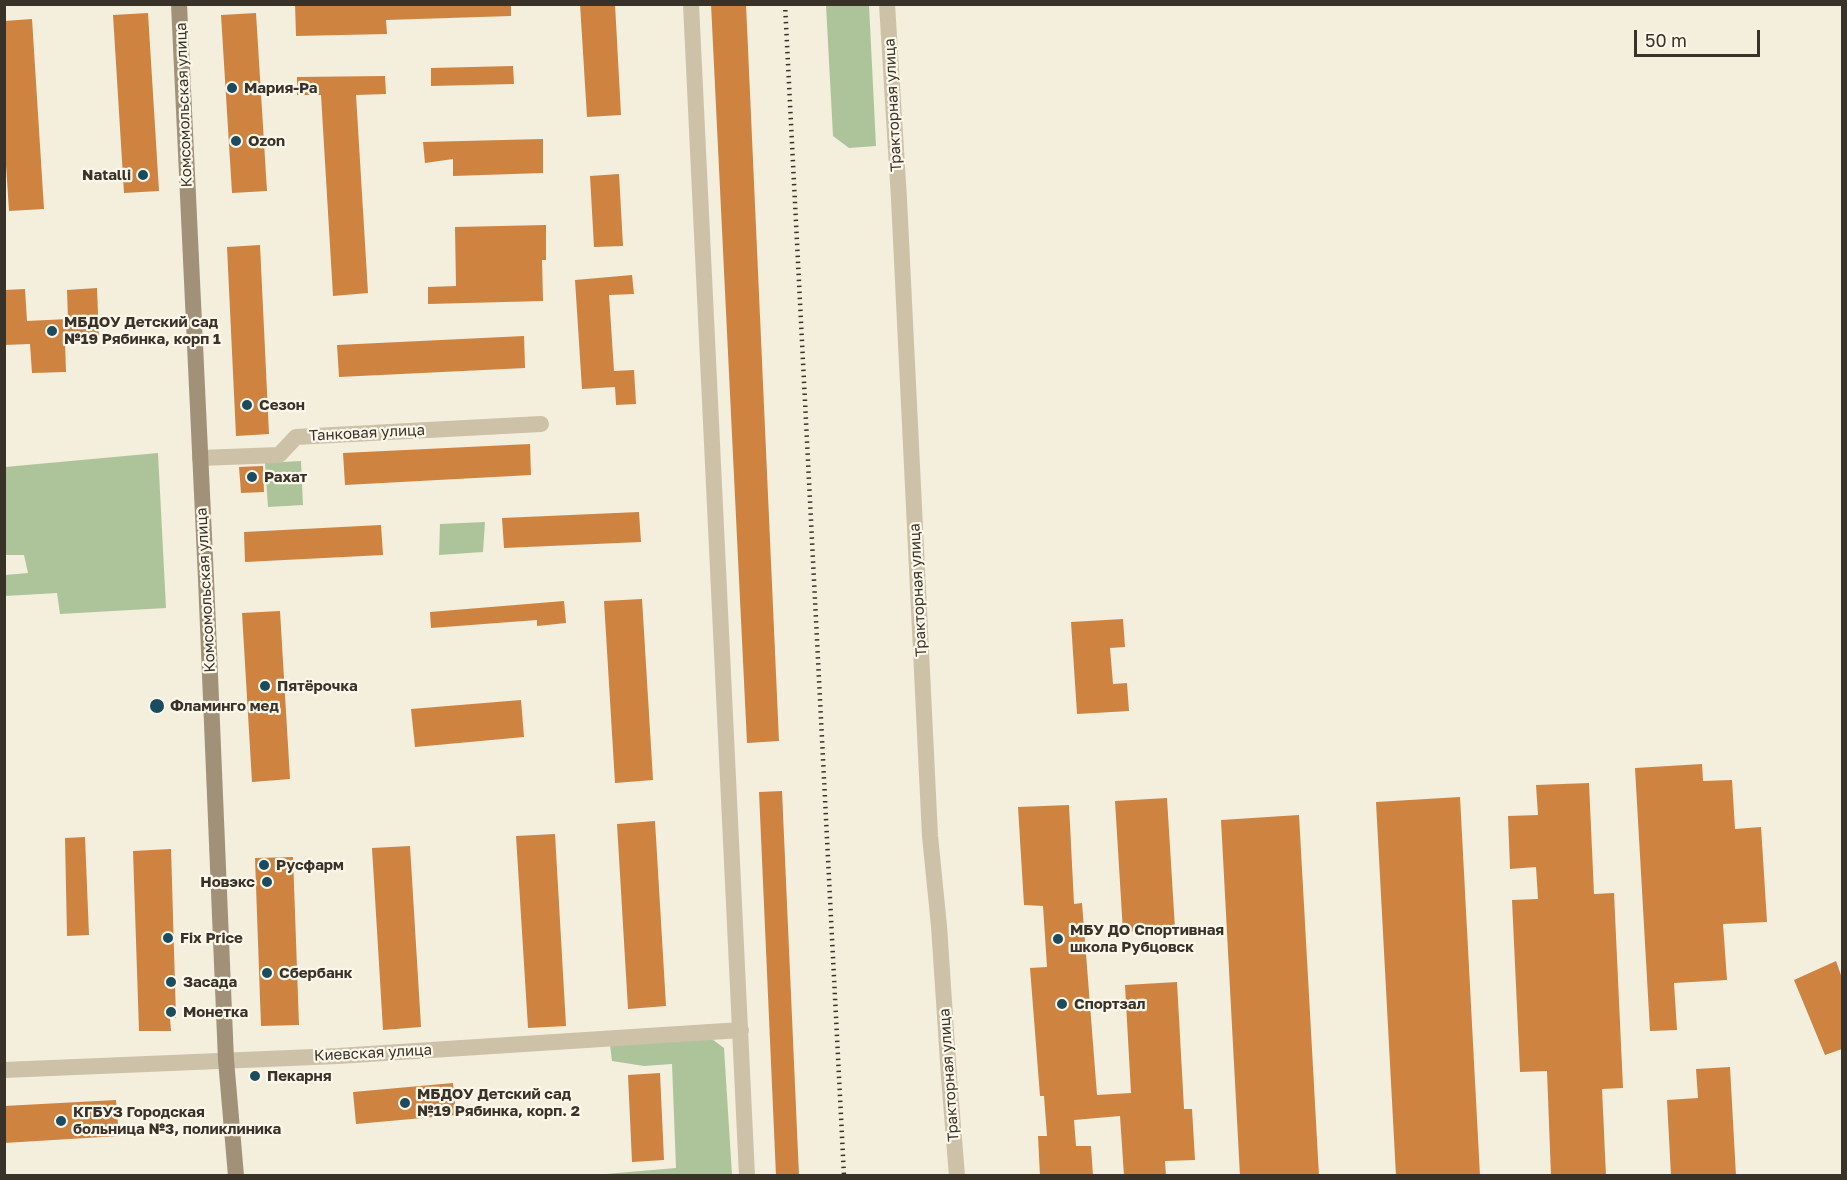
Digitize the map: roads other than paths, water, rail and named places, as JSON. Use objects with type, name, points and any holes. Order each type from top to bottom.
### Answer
[{"type":"main road","name":"Комсомольская улица","points":[[179,4],[226,1060],[236,1176]]},
{"type":"street","points":[[691,4],[747,1176]]},
{"type":"street","name":"Тракторная улица","points":[[887,4],[930,836],[939,926],[948,1077],[957,1176]]},
{"type":"street","name":"Танковая улица","points":[[200,458],[279,455],[296,437],[541,424]]},
{"type":"street","name":"Киевская улица","points":[[4,1070],[349,1055],[741,1030]]},
{"type":"railway","points":[[785,4],[844,1176]]},
{"type":"place","name":"Мария-Ра","points":[[232,88]]},
{"type":"place","name":"Ozon","points":[[236,141]]},
{"type":"place","name":"Natalli","points":[[143,175]]},
{"type":"place","name":"МБДОУ Детский сад №19 Рябинка, корп 1","points":[[52,331]]},
{"type":"place","name":"Сезон","points":[[247,405]]},
{"type":"place","name":"Рахат","points":[[252,477]]},
{"type":"place","name":"Пятёрочка","points":[[265,686]]},
{"type":"place","name":"Фламинго мед","points":[[157,706]]},
{"type":"place","name":"Русфарм","points":[[264,865]]},
{"type":"place","name":"Новэкс","points":[[267,882]]},
{"type":"place","name":"Fix Price","points":[[168,938]]},
{"type":"place","name":"МБУ ДО Спортивная школа Рубцовск","points":[[1058,939]]},
{"type":"place","name":"Сбербанк","points":[[267,973]]},
{"type":"place","name":"Засада","points":[[171,982]]},
{"type":"place","name":"Спортзал","points":[[1062,1004]]},
{"type":"place","name":"Монетка","points":[[171,1012]]},
{"type":"place","name":"Пекарня","points":[[255,1076]]},
{"type":"place","name":"МБДОУ Детский сад №19 Рябинка, корп. 2","points":[[405,1103]]},
{"type":"place","name":"КГБУЗ Городская больница №3, поликлиника","points":[[61,1121]]}]
